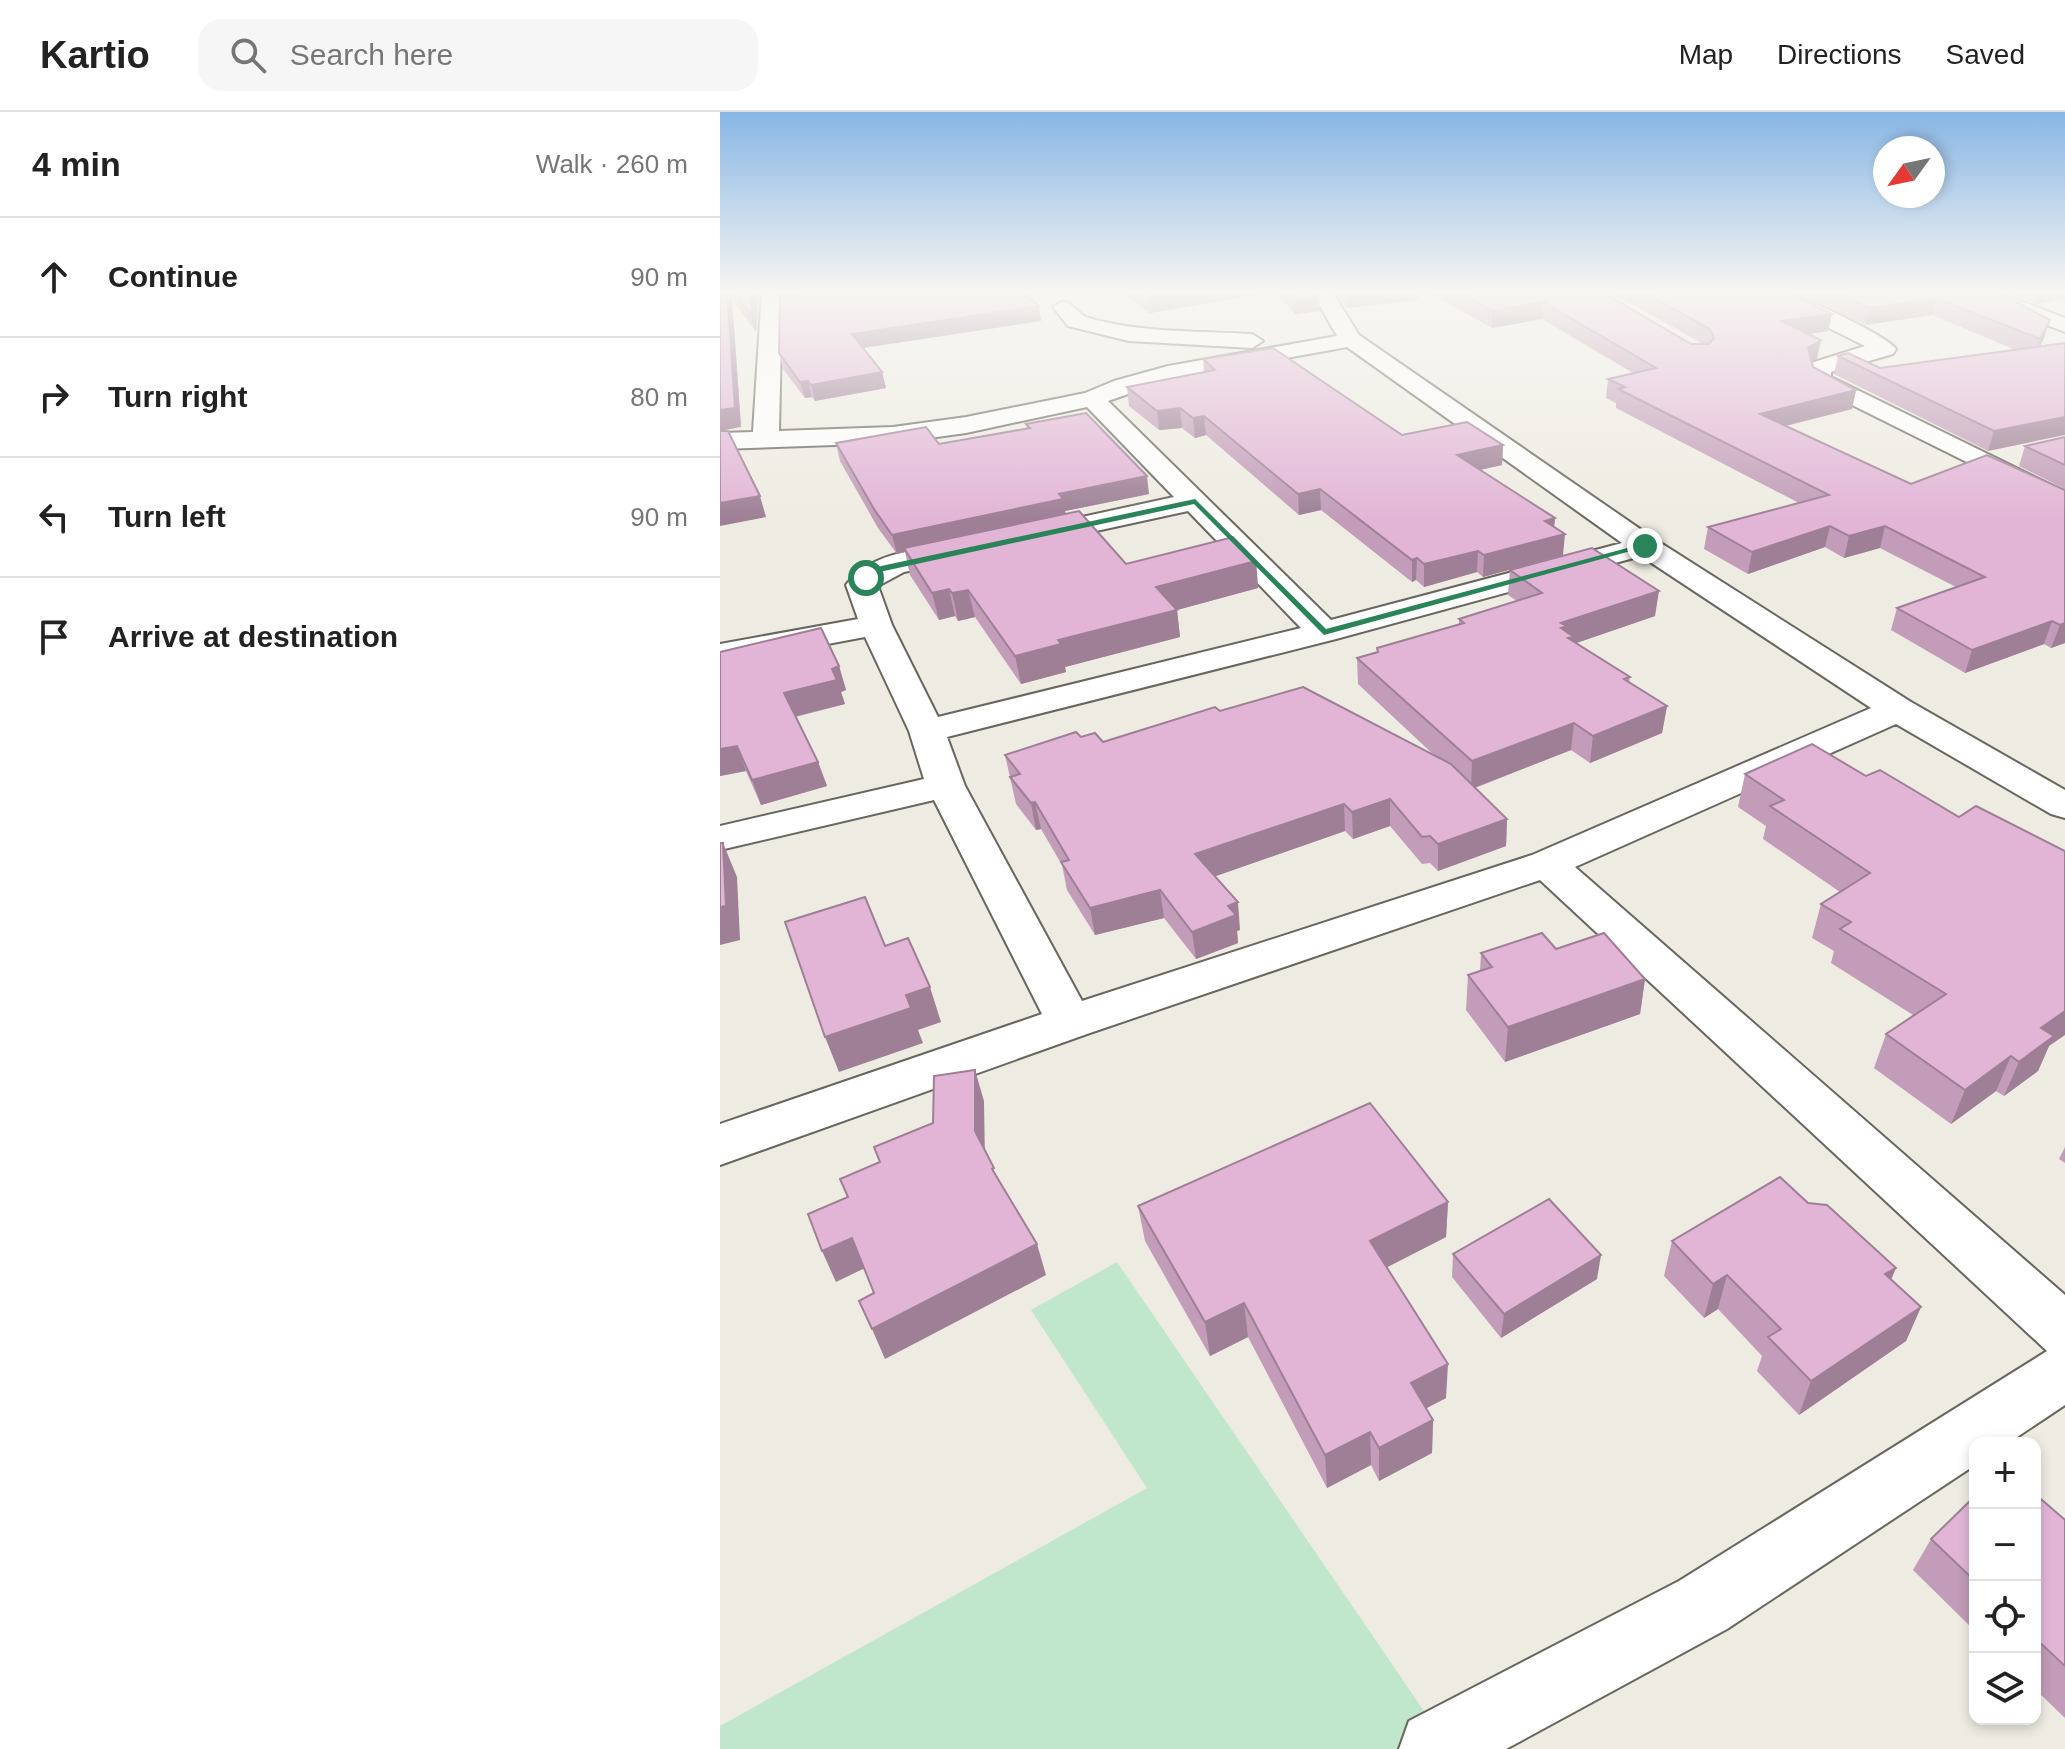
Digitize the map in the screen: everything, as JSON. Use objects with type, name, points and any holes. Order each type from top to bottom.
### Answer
[{"type":"street","points":[[766,437],[768,366]]},
{"type":"street","points":[[720,441],[766,437],[893,435],[966,425],[1092,399],[1122,386],[1205,366]]},
{"type":"street","points":[[1372,366],[1898,710],[2065,806]]},
{"type":"street","points":[[1823,366],[1819,368],[1820,380],[2065,503]]},
{"type":"street","points":[[1092,399],[1324,632]]},
{"type":"street","points":[[1983,463],[2024,454]]},
{"type":"street","points":[[1070,1022],[946,786],[927,731],[876,625],[862,585],[866,578],[881,569],[1195,501]]},
{"type":"street","points":[[927,731],[1324,632],[1645,546]]},
{"type":"street","points":[[720,654],[876,625]]},
{"type":"street","points":[[720,1145],[1070,1022],[1547,864],[1898,710]]},
{"type":"street","points":[[720,838],[946,786]]},
{"type":"street","points":[[1547,864],[2065,1332]]},
{"type":"street","points":[[1435,1747],[1703,1605],[2065,1372]]},
{"type":"green space","points":[[1117,1262],[1450,1749],[720,1749],[720,1726],[1147,1488],[1031,1310]]},
{"type":"building","points":[[720,366],[732,366],[735,408],[720,410]]},
{"type":"building","points":[[789,366],[878,366],[882,372],[811,385],[808,381],[800,382]]},
{"type":"building","points":[[1211,366],[1300,366],[1402,435],[1467,422],[1503,445],[1457,455],[1555,518],[1545,521],[1565,534],[1484,555],[1478,551],[1424,564],[1417,558],[1412,560],[1320,489],[1298,494],[1204,416],[1193,418],[1180,408],[1157,411],[1127,387],[1215,370]]},
{"type":"building","points":[[1653,366],[1813,366],[1856,390],[1760,414],[1911,484],[1987,455],[2065,490],[2065,623],[2060,625],[2052,621],[1972,650],[1897,608],[1985,577],[1885,526],[1849,536],[1830,526],[1752,552],[1708,527],[1829,495],[1618,389],[1625,387],[1608,379],[1656,368]]},
{"type":"building","points":[[1860,366],[2065,366],[2065,417],[1994,431]]},
{"type":"building","points":[[1086,413],[1147,476],[1059,494],[1063,499],[892,535],[836,443],[926,427],[939,444],[1030,428],[1026,424]]},
{"type":"building","points":[[720,431],[728,431],[760,496],[720,503]]},
{"type":"building","points":[[2065,437],[2065,465],[2025,446]]},
{"type":"building","points":[[1079,511],[1126,564],[1233,537],[1256,561],[1156,587],[1177,610],[1058,640],[1061,644],[1015,656],[968,590],[952,593],[949,589],[932,593],[904,548]]},
{"type":"building","points":[[1592,548],[1659,591],[1561,623],[1567,626],[1561,628],[1574,637],[1568,638],[1630,677],[1624,679],[1667,706],[1593,736],[1574,723],[1472,761],[1357,658],[1378,652],[1377,648],[1464,623],[1459,619],[1542,593],[1510,570]]},
{"type":"building","points":[[821,628],[839,666],[832,669],[837,680],[784,693],[818,762],[752,780],[737,746],[720,749],[720,652]]},
{"type":"building","points":[[1303,687],[1451,764],[1507,819],[1438,844],[1430,836],[1422,837],[1390,799],[1352,812],[1344,804],[1195,854],[1238,902],[1228,906],[1236,915],[1192,932],[1160,890],[1090,908],[1061,862],[1069,860],[1035,802],[1031,803],[1010,777],[1020,774],[1005,755],[1076,732],[1081,737],[1095,733],[1103,742],[1215,707],[1220,711]]},
{"type":"building","points":[[1812,744],[1866,776],[1880,770],[1959,817],[1976,806],[2065,851],[2065,1011],[2041,1028],[2054,1036],[2019,1062],[2011,1056],[1965,1090],[1886,1034],[1946,994],[1840,929],[1851,922],[1821,904],[1870,873],[1770,806],[1784,800],[1745,774]]},
{"type":"building","points":[[720,843],[723,843],[726,906],[720,907]]},
{"type":"building","points":[[865,897],[885,946],[908,938],[930,987],[906,995],[911,1008],[825,1037],[785,922]]},
{"type":"building","points":[[1542,933],[1556,949],[1604,933],[1645,979],[1508,1027],[1468,975],[1492,967],[1481,953]]},
{"type":"building","points":[[975,1070],[975,1131],[992,1169],[1037,1244],[872,1329],[859,1301],[874,1293],[852,1238],[822,1251],[808,1214],[848,1197],[840,1179],[880,1162],[874,1147],[933,1123],[934,1076]]},
{"type":"building","points":[[1370,1103],[1448,1202],[1370,1241],[1448,1364],[1411,1383],[1433,1420],[1379,1448],[1370,1432],[1325,1455],[1244,1303],[1205,1322],[1138,1206]]},
{"type":"building","points":[[1780,1177],[1808,1203],[1827,1205],[1896,1268],[1885,1274],[1921,1307],[1811,1381],[1768,1337],[1781,1329],[1727,1275],[1713,1284],[1672,1241]]},
{"type":"building","points":[[1549,1199],[1601,1255],[1504,1314],[1453,1254]]},
{"type":"building","points":[[2041,1499],[2065,1519],[2065,1666],[2041,1644]]},
{"type":"building","points":[[1969,1502],[1969,1575],[1931,1539]]},
{"type":"route","points":[[866,578],[881,569],[1195,501],[1324,632],[1645,546]]}]
